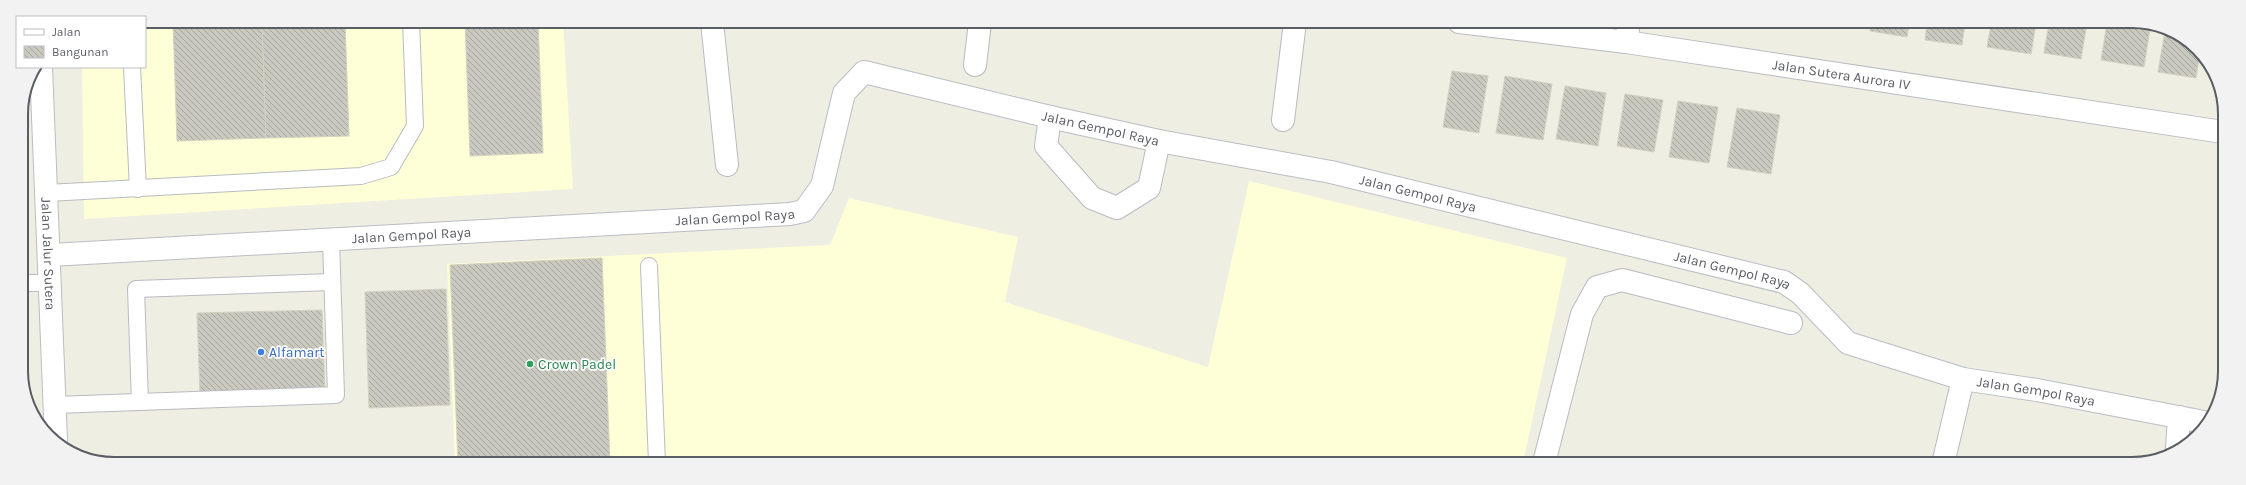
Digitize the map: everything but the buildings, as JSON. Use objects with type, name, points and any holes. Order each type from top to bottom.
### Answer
[{"type":"street","points":[[713,28],[727,165]]},
{"type":"street","points":[[975,65],[979,28]]},
{"type":"street","points":[[1283,120],[1294,28]]},
{"type":"street","name":"Jalan Sutera Aurora IV","points":[[1560,28],[1628,32],[2218,131]]},
{"type":"street","name":"Jalan Jalur Sutera","points":[[41,68],[50,255],[56,434]]},
{"type":"street","name":"Jalan Gempol Raya","points":[[50,255],[804,212],[822,186],[844,93],[864,72],[1050,117],[1159,141],[1331,172],[1784,282],[1800,292],[1848,343],[1963,379],[2037,390],[2201,421]]},
{"type":"street","points":[[1050,117],[1046,146],[1092,198],[1117,208],[1149,188],[1159,141]]},
{"type":"street","points":[[1546,457],[1582,314],[1597,287],[1622,280],[1792,323]]},
{"type":"street","points":[[1945,457],[1963,379]]},
{"type":"street","points":[[2177,445],[2178,416]]},
{"type":"lane","points":[[47,193],[361,176],[391,167],[415,126],[411,28]]},
{"type":"lane","points":[[132,68],[138,189]]},
{"type":"lane","points":[[55,405],[336,395],[331,240]]},
{"type":"lane","points":[[649,266],[657,457]]},
{"type":"lane","points":[[140,402],[136,289],[332,282]]},
{"type":"lane","points":[[28,283],[51,283]]},
{"type":"shaded area","points":[[146,28],[563,28],[573,189],[84,219],[82,68],[146,68]]},
{"type":"shaded area","points":[[1249,181],[1567,258],[1524,457],[455,457],[447,264],[830,245],[849,198],[1018,237],[1005,302],[1208,367]]},
{"type":"place","name":"Alfamart","points":[[261,352]]},
{"type":"place","name":"Crown Padel","points":[[530,364]]}]
